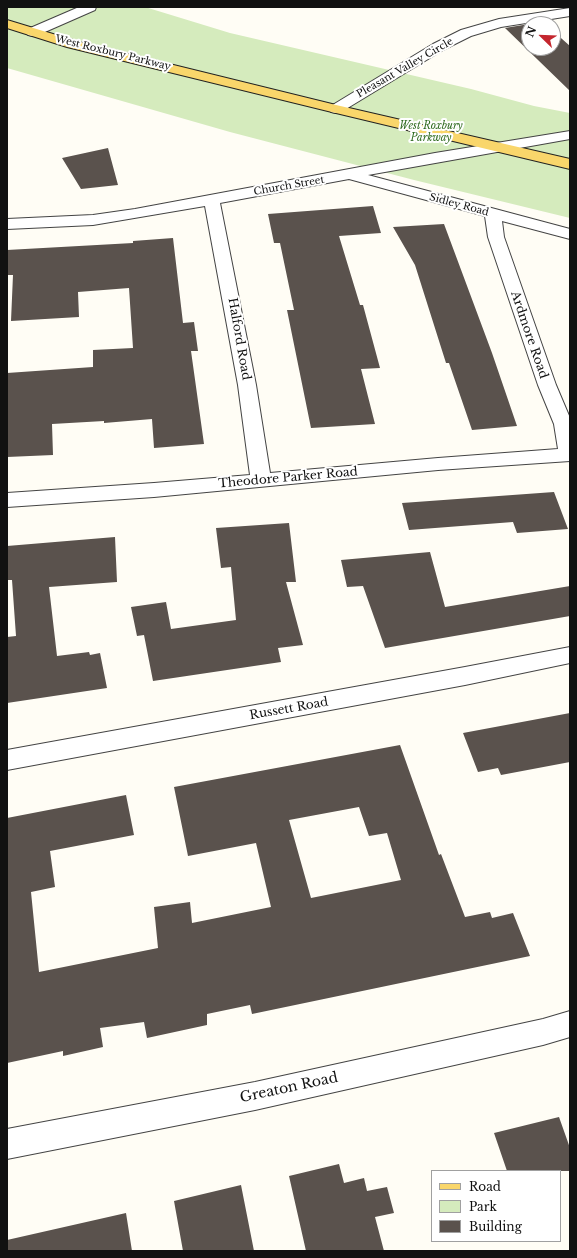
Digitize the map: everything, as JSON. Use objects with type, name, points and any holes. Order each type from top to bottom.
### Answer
[{"type":"main road","name":"West Roxbury Parkway","points":[[7,24],[72,44],[336,109],[570,164]]},
{"type":"street","points":[[33,32],[90,7]]},
{"type":"street","name":"Pleasant Valley Circle","points":[[336,109],[438,47],[466,33],[499,23],[570,12]]},
{"type":"street","name":"Church Street","points":[[7,224],[93,220],[570,135]]},
{"type":"street","name":"Sidley Road","points":[[349,175],[570,234]]},
{"type":"street","name":"Halford Road","points":[[212,200],[247,385],[261,480]]},
{"type":"street","name":"Ardmore Road","points":[[493,214],[496,237],[546,386],[563,424],[569,455]]},
{"type":"street","name":"Theodore Parker Road","points":[[7,500],[154,490],[438,464],[569,455]]},
{"type":"street","name":"Russett Road","points":[[7,760],[465,676],[570,655]]},
{"type":"street","name":"Greaton Road","points":[[7,1144],[255,1096],[543,1032],[570,1024]]},
{"type":"green space","name":"West Roxbury Parkway","points":[[7,7],[145,7],[230,33],[471,89],[534,106],[570,113],[570,218],[414,180],[230,132],[7,68]]},
{"type":"building","points":[[521,25],[521,44],[505,28]]},
{"type":"building","points":[[561,38],[570,46],[570,91],[534,56],[561,56]]},
{"type":"building","points":[[108,148],[118,185],[81,189],[62,158]]},
{"type":"building","points":[[373,206],[381,233],[339,236],[360,305],[363,305],[380,368],[361,369],[375,424],[311,428],[287,310],[294,310],[280,243],[274,243],[268,214]]},
{"type":"building","points":[[444,224],[492,353],[517,426],[472,430],[449,363],[446,363],[415,265],[393,227]]},
{"type":"building","points":[[173,238],[183,323],[194,322],[198,351],[191,351],[204,444],[154,448],[152,419],[104,423],[104,421],[52,424],[53,455],[7,457],[7,373],[93,367],[93,350],[133,348],[129,288],[78,292],[79,317],[11,321],[13,275],[7,275],[7,250],[133,243],[133,241]]},
{"type":"building","points":[[554,492],[568,529],[517,533],[513,522],[409,530],[402,503]]},
{"type":"building","points":[[289,523],[296,582],[286,582],[303,645],[278,648],[281,662],[153,681],[144,635],[137,636],[131,607],[166,602],[171,629],[236,620],[231,567],[221,568],[216,528]]},
{"type":"building","points":[[115,537],[117,582],[49,587],[57,656],[89,652],[90,655],[100,653],[107,688],[7,703],[7,637],[16,636],[12,580],[7,580],[7,546]]},
{"type":"building","points":[[430,552],[445,607],[570,586],[570,616],[385,648],[363,586],[347,587],[341,560]]},
{"type":"building","points":[[570,713],[570,762],[501,775],[498,768],[478,772],[463,733]]},
{"type":"building","points":[[400,745],[439,855],[441,854],[465,917],[490,912],[492,918],[513,913],[530,956],[252,1014],[250,1005],[207,1014],[207,1025],[147,1038],[144,1022],[100,1028],[103,1047],[63,1056],[63,1051],[7,1063],[7,818],[126,795],[134,835],[50,851],[55,887],[31,892],[39,972],[158,948],[154,907],[190,902],[192,923],[271,907],[256,843],[188,856],[174,787]],"holes":[[[359,807],[369,836],[387,833],[401,880],[311,898],[289,820]]]},
{"type":"building","points":[[559,1117],[570,1148],[570,1171],[507,1170],[494,1133]]},
{"type":"building","points":[[339,1164],[344,1183],[364,1178],[367,1191],[387,1187],[394,1213],[375,1217],[384,1251],[306,1251],[289,1176]]},
{"type":"building","points":[[241,1185],[254,1251],[183,1251],[174,1201]]},
{"type":"building","points":[[126,1213],[132,1251],[7,1251],[7,1240]]}]
